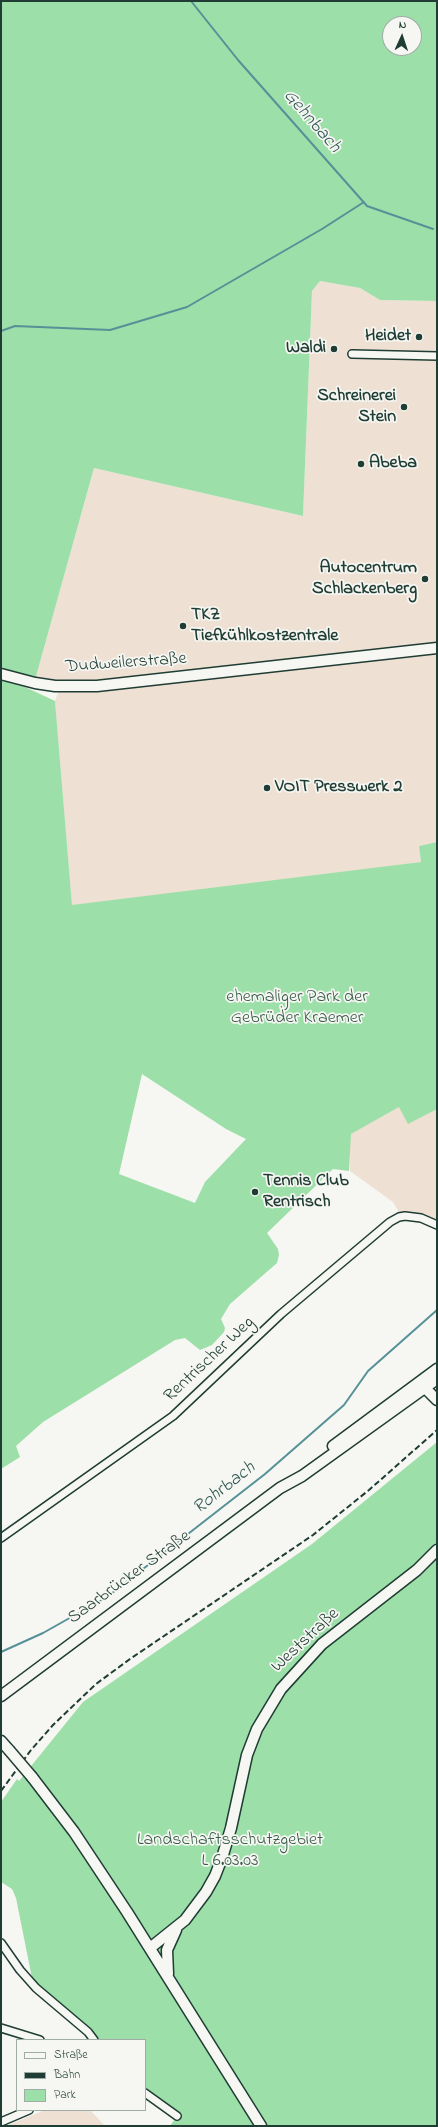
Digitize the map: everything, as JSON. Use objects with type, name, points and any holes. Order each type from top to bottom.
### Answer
[{"type":"main road","name":"Dudweilerstraße","points":[[1,674],[35,683],[55,686],[97,686],[437,648]]},
{"type":"main road","name":"Saarbrücker Straße","points":[[1,1696],[280,1488],[302,1476],[425,1383],[437,1369]]},
{"type":"main road","points":[[437,1380],[431,1378],[425,1383],[437,1400]]},
{"type":"main road","name":"Weststraße","points":[[150,1948],[177,1929],[206,1892],[222,1858],[247,1755],[260,1723],[281,1689],[322,1644],[417,1570],[437,1550]]},
{"type":"main road","points":[[1,1741],[32,1777],[70,1827],[170,1979],[261,2126]]},
{"type":"main road","points":[[170,1979],[166,1960],[167,1950],[177,1929]]},
{"type":"street","points":[[352,354],[437,356]]},
{"type":"street","name":"Rentrischer Weg","points":[[1,1538],[173,1416],[281,1314],[390,1222],[399,1216],[405,1216],[421,1218],[437,1225]]},
{"type":"street","points":[[1,1943],[20,1970],[36,1988],[88,2032],[93,2039]]},
{"type":"street","points":[[1,2028],[37,2039]]},
{"type":"street","points":[[146,2094],[177,2116]]},
{"type":"street","points":[[1,2122],[27,2111]]},
{"type":"shaded area","points":[[320,281],[360,288],[380,300],[437,301],[437,842],[419,846],[421,862],[298,879],[72,906],[55,701],[63,680],[35,680],[94,468],[303,516],[312,291]]},
{"type":"shaded area","points":[[437,1096],[437,1220],[400,1214],[393,1202],[350,1171],[350,1134],[399,1107]]},
{"type":"shaded area","points":[[43,2111],[91,2111],[105,2126],[6,2126]]},
{"type":"green space","points":[[1,1],[437,1],[437,301],[380,300],[360,288],[320,281],[312,291],[303,516],[94,468],[35,680],[1,667]]},
{"type":"green space","name":"ehemaliger Park der Gebrüder Kraemer","points":[[1,679],[25,687],[55,701],[72,905],[421,862],[419,846],[437,842],[437,1109],[408,1124],[399,1107],[351,1134],[349,1171],[333,1169],[267,1233],[278,1249],[279,1255],[277,1263],[230,1304],[221,1319],[225,1328],[224,1332],[212,1345],[200,1350],[185,1338],[175,1340],[43,1422],[16,1446],[20,1457],[1,1469]],"holes":[[[142,1074],[226,1129],[246,1139],[205,1182],[195,1203],[119,1174]]]},
{"type":"green space","name":"Landschaftsschutzgebiet L 6.03.03","points":[[437,1442],[437,2126],[170,2126],[177,2116],[146,2088],[146,2039],[92,2039],[34,1988],[16,1898],[12,1889],[1,1882],[1,1802],[17,1779],[19,1781],[83,1702],[312,1544]]},
{"type":"waterway","name":"Gehnbach","points":[[191,1],[238,60],[367,206],[433,229]]},
{"type":"waterway","points":[[1,331],[15,326],[110,330],[187,307],[322,229],[364,202]]},
{"type":"waterway","name":"Rohrbach","points":[[1,1652],[43,1633],[107,1597],[265,1474],[344,1405],[368,1371],[437,1310]]},
{"type":"railway","points":[[1,1791],[31,1750],[53,1725],[96,1684],[130,1659],[313,1535],[369,1490],[437,1430]]},
{"type":"place","name":"Heidet","points":[[419,337]]},
{"type":"place","name":"Waldi","points":[[334,349]]},
{"type":"place","name":"Schreinerei Stein","points":[[404,407]]},
{"type":"place","name":"Abeba","points":[[361,464]]},
{"type":"place","name":"Autocentrum Schlackenberg","points":[[425,579]]},
{"type":"place","name":"TKZ Tiefkühlkostzentrale","points":[[183,626]]},
{"type":"place","name":"VOIT Presswerk 2","points":[[267,788]]},
{"type":"place","name":"Tennis Club Rentrisch","points":[[255,1192]]}]
